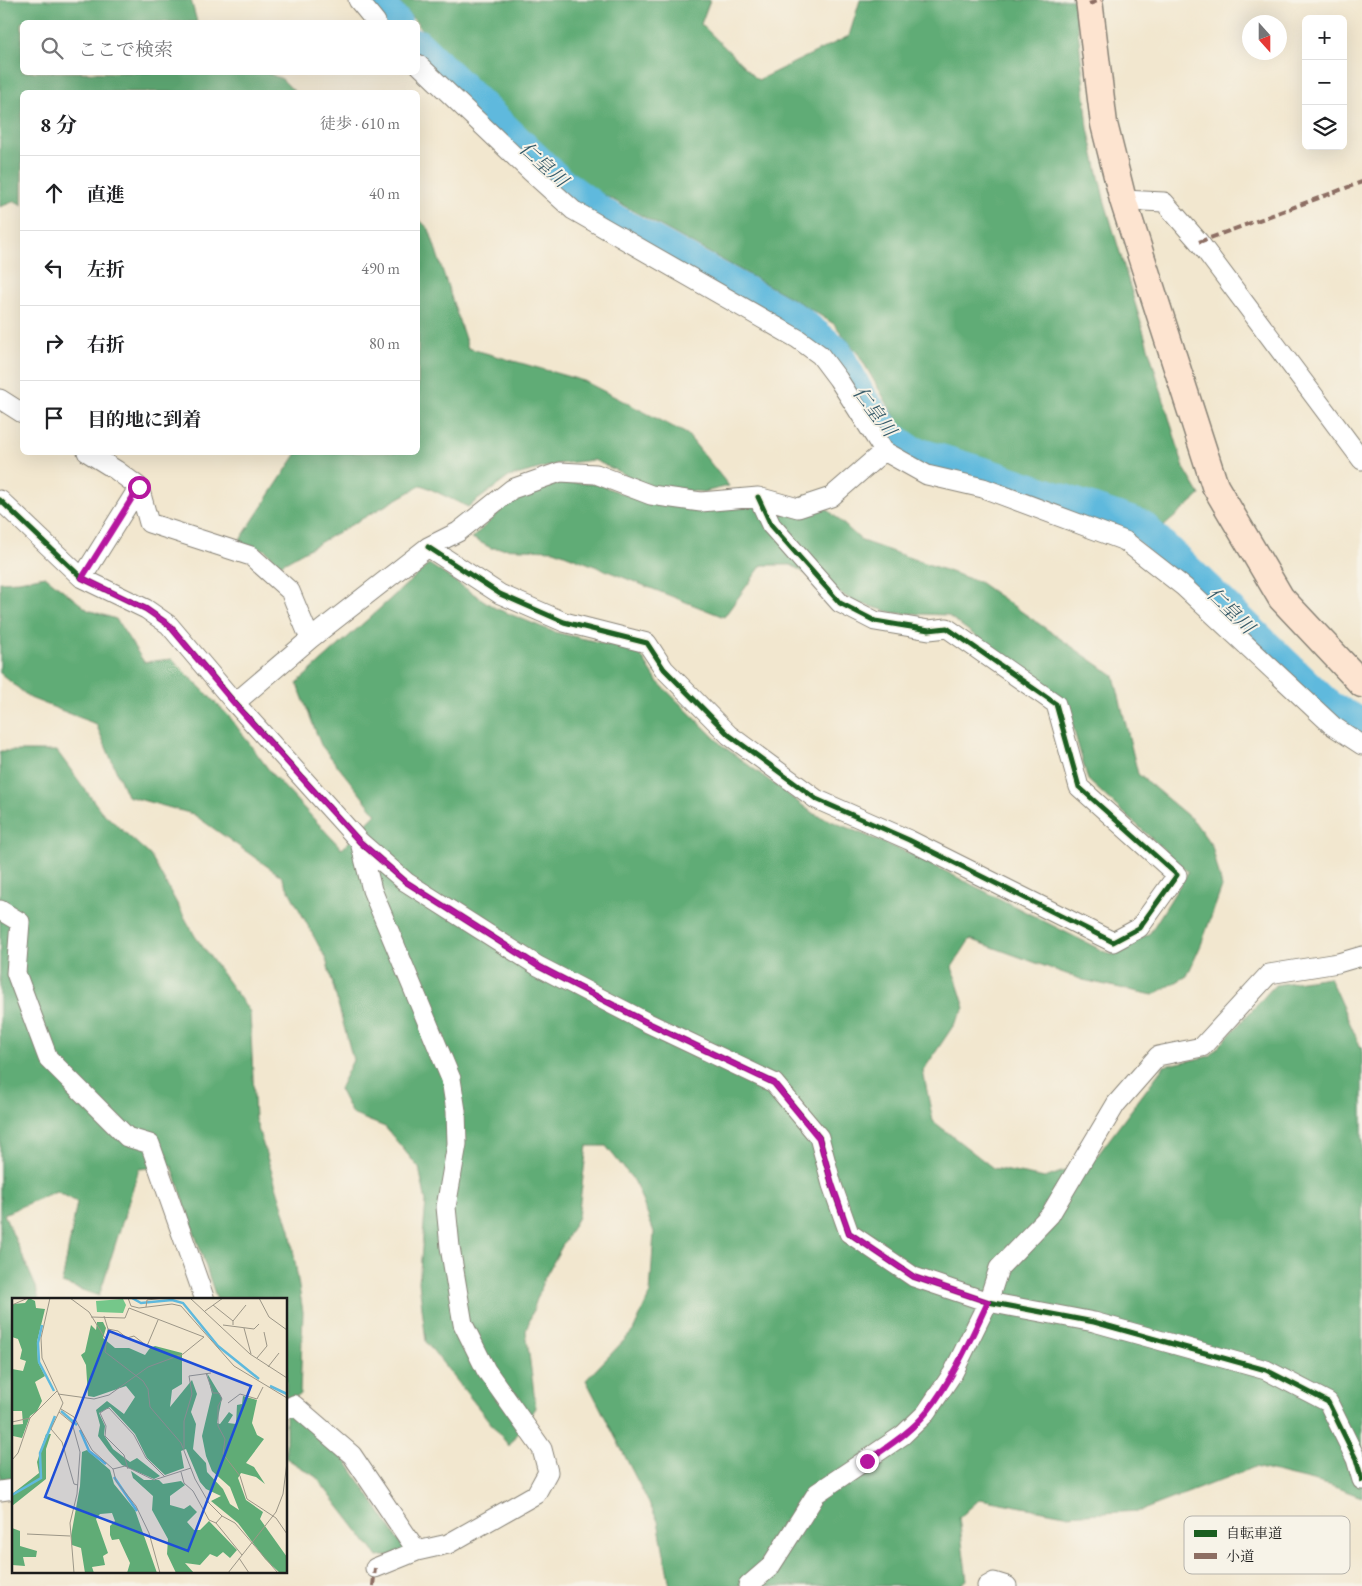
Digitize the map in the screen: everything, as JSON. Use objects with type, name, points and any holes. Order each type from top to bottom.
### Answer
[{"type":"street","points":[[358,0],[374,20]]},
{"type":"street","points":[[1089,0],[1104,124],[1123,200],[1215,486],[1281,598],[1362,684]]},
{"type":"street","points":[[420,66],[573,210],[798,339],[820,355],[838,379],[884,452],[927,475],[983,488],[1126,541],[1184,587],[1333,726],[1362,745]]},
{"type":"street","points":[[1123,200],[1164,202],[1199,242],[1362,460]]},
{"type":"street","points":[[0,399],[20,412]]},
{"type":"street","points":[[235,704],[310,639],[428,547],[458,532],[512,489],[560,472],[596,474],[651,495],[701,502],[758,497],[798,508],[831,497],[884,452]]},
{"type":"street","points":[[92,455],[139,487],[149,523],[251,556],[290,591],[310,639]]},
{"type":"street","points":[[82,578],[139,487]]},
{"type":"street","points":[[428,547],[500,594],[564,622],[647,643],[664,669],[729,735],[816,799],[909,840],[1112,942],[1139,928],[1178,875],[1079,787],[1056,704],[947,628],[929,630],[875,621],[840,603],[771,525],[758,497]]},
{"type":"street","points":[[0,500],[82,578],[146,609],[169,625],[235,704],[360,842],[406,882],[538,966],[646,1022],[774,1083],[819,1138],[849,1233],[914,1277],[988,1302],[1094,1322],[1266,1370],[1328,1402],[1356,1459],[1362,1480]]},
{"type":"street","points":[[360,842],[372,890],[451,1079],[456,1111],[457,1144],[446,1208],[450,1248],[463,1324],[486,1370],[542,1449],[548,1472],[536,1494],[448,1544],[417,1551],[375,1568]]},
{"type":"street","points":[[0,910],[20,922],[16,973],[48,1058],[127,1137],[150,1144],[204,1298]]},
{"type":"street","points":[[748,1586],[770,1567],[817,1493],[903,1435],[926,1413],[954,1373],[988,1302],[999,1268],[1050,1215],[1116,1104],[1158,1056],[1202,1046],[1269,974],[1338,963],[1362,956]]},
{"type":"street","points":[[288,1408],[294,1405],[352,1456],[417,1551]]},
{"type":"street","points":[[987,1586],[994,1582],[1007,1586]]},
{"type":"green space","points":[[0,0],[191,0],[196,20],[20,20],[20,75],[272,75],[282,79],[293,90],[20,90],[20,204],[15,201],[0,207]]},
{"type":"green space","points":[[397,0],[710,0],[701,24],[758,80],[849,36],[860,0],[1075,0],[1088,128],[1104,199],[1184,468],[1200,495],[1163,527],[906,436],[859,355],[834,324],[802,304],[568,175],[434,44],[420,27],[420,20],[414,20]]},
{"type":"green space","points":[[420,220],[429,229],[468,348],[584,381],[687,434],[729,486],[704,492],[653,488],[594,460],[557,464],[509,477],[468,507],[422,485],[280,565],[265,550],[238,543],[296,455],[420,455]]},
{"type":"green space","points":[[563,482],[597,484],[650,504],[751,506],[799,517],[825,507],[862,541],[979,582],[1114,676],[1138,774],[1194,821],[1212,846],[1222,887],[1201,945],[1187,976],[1153,995],[1083,980],[970,939],[952,967],[965,1008],[923,1071],[933,1121],[993,1168],[1045,1178],[1094,1160],[1164,1066],[1210,1056],[1275,985],[1329,977],[1362,1050],[1362,1497],[1329,1485],[1255,1467],[1140,1511],[1065,1515],[980,1499],[959,1518],[967,1580],[959,1586],[670,1586],[658,1521],[586,1380],[633,1331],[650,1294],[654,1232],[635,1182],[606,1146],[587,1146],[578,1217],[543,1281],[526,1331],[536,1408],[509,1446],[426,1342],[419,1282],[426,1201],[419,1168],[385,1127],[352,1114],[339,1089],[353,1060],[326,959],[281,876],[193,814],[127,796],[96,724],[30,698],[0,673],[0,582],[19,581],[45,576],[88,610],[116,619],[144,662],[172,659],[229,716],[272,774],[342,849],[376,814],[321,745],[297,683],[429,564],[495,608],[554,632],[638,651],[657,681],[723,746],[814,814],[909,853],[1111,955],[1150,933],[1188,872],[1088,780],[1066,702],[947,615],[894,613],[855,602],[791,565],[762,565],[724,617],[554,550],[491,548],[472,538],[514,498]]},
{"type":"green space","points":[[0,751],[57,751],[101,811],[150,855],[195,936],[250,1012],[255,1119],[290,1230],[303,1312],[300,1394],[288,1402],[288,1298],[216,1298],[172,1166],[139,1169],[99,1296],[62,1283],[77,1202],[56,1191],[4,1214],[36,1287],[39,1298],[12,1298],[12,1481],[0,1484]]},
{"type":"green space","points":[[288,1408],[346,1461],[407,1553],[378,1557],[316,1477],[288,1459]]},
{"type":"waterway","name":"仁皇川","points":[[376,0],[395,20]]},
{"type":"waterway","name":"仁皇川","points":[[420,46],[560,181],[605,214],[799,320],[837,351],[862,398],[890,435],[911,450],[987,473],[1142,525],[1330,706],[1362,723]]},
{"type":"marked path","points":[[1089,4],[1101,0]]},
{"type":"marked path","points":[[1199,242],[1362,182]]},
{"type":"marked path","points":[[373,1586],[375,1568]]},
{"type":"cycle path","points":[[428,547],[500,594],[564,622],[647,643],[664,669],[729,735],[816,799],[909,840],[1113,942],[1139,928],[1177,875],[1079,787],[1056,704],[947,628],[929,630],[875,621],[840,603],[771,525],[758,497]]},
{"type":"cycle path","points":[[0,500],[82,578],[146,609],[169,625],[235,703],[360,842],[406,882],[538,966],[646,1022],[774,1083],[819,1137],[832,1185],[849,1233],[914,1277],[988,1302],[1094,1322],[1266,1370],[1328,1402],[1356,1459],[1362,1480]]},
{"type":"route","points":[[139,487],[82,578],[146,609],[169,625],[235,704],[360,842],[406,882],[538,966],[646,1022],[774,1083],[819,1138],[849,1233],[914,1277],[988,1302],[954,1373],[926,1413],[903,1435],[867,1461]]}]
